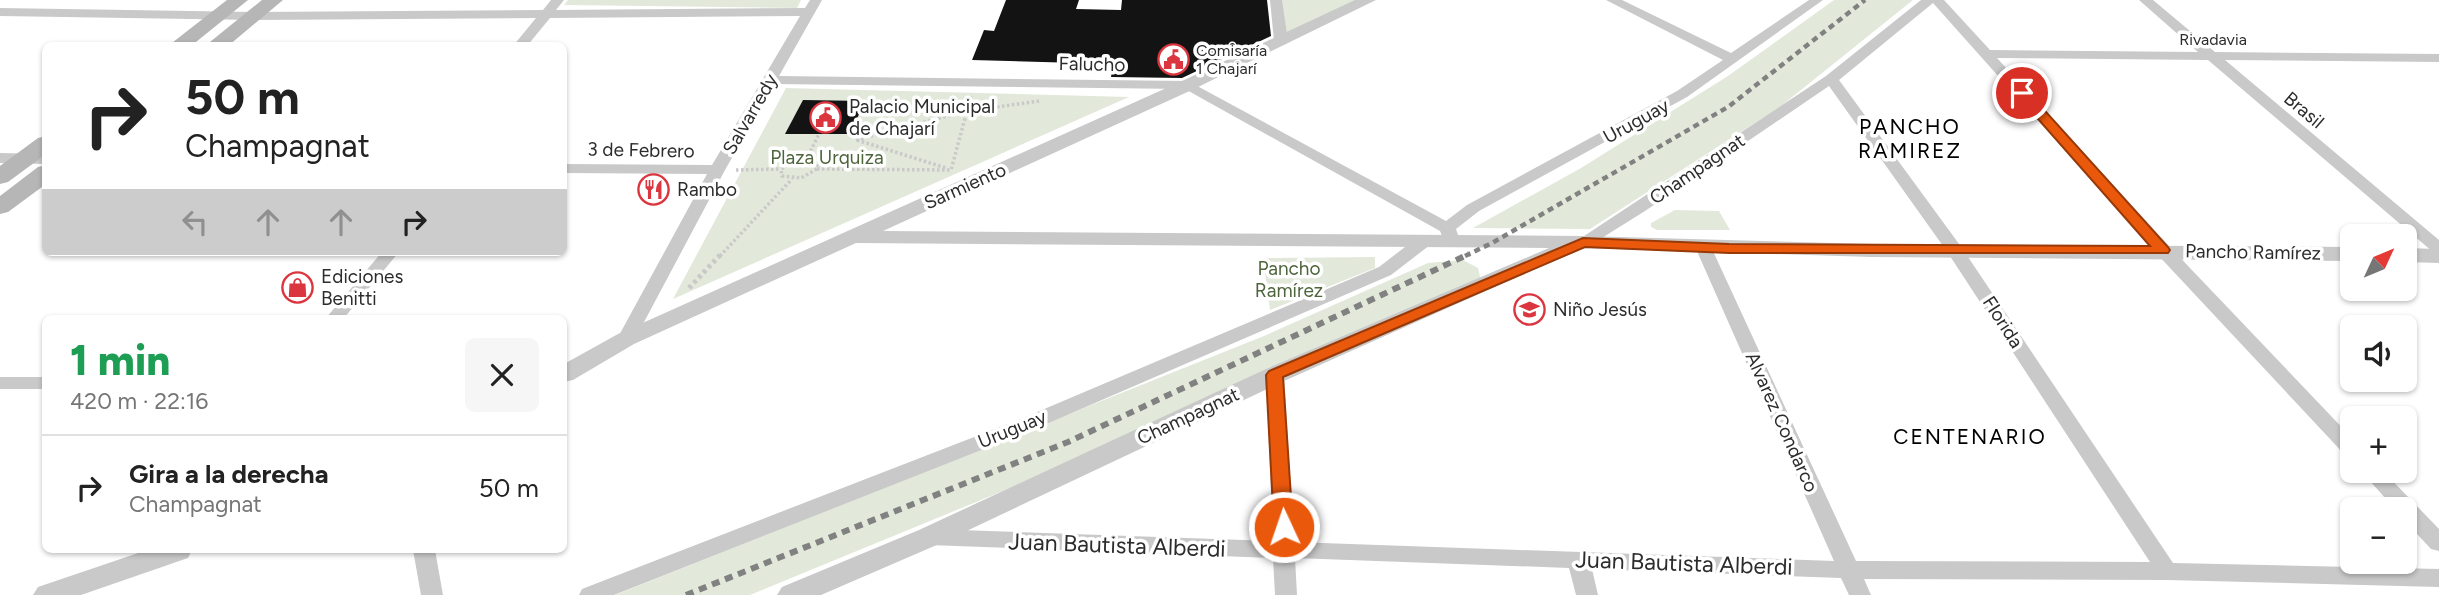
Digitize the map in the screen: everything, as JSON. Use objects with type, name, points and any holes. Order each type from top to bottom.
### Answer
[{"type":"main road","points":[[183,42],[239,0]]},
{"type":"main road","points":[[220,42],[274,0]]},
{"type":"main road","points":[[0,177],[35,159]]},
{"type":"main road","points":[[0,207],[42,175]]},
{"type":"street","points":[[522,42],[558,0]]},
{"type":"street","points":[[1276,0],[1281,41]]},
{"type":"street","name":"Sarmiento","points":[[567,372],[626,339],[1188,85],[1368,0]]},
{"type":"street","points":[[1612,0],[1732,59]]},
{"type":"street","name":"Uruguay","points":[[1449,234],[1474,208],[1636,122],[1817,0]]},
{"type":"street","name":"Champagnat","points":[[792,595],[929,537],[1275,375],[1583,242],[1639,208],[1831,79],[1929,0]]},
{"type":"street","points":[[1937,0],[2163,250],[2340,437]]},
{"type":"street","name":"Brasil","points":[[2145,0],[2439,248]]},
{"type":"street","points":[[0,12],[255,16],[547,13],[812,6]]},
{"type":"street","name":"Salvarredy","points":[[626,339],[717,170],[812,6]]},
{"type":"street","name":"Rivadavia","points":[[1987,54],[2439,58]]},
{"type":"street","name":"Florida","points":[[1831,79],[1956,252],[2167,571]]},
{"type":"street","name":"Falucho","points":[[769,80],[1188,85],[1449,234]]},
{"type":"street","points":[[0,158],[35,159]]},
{"type":"street","name":"3 de Febrero","points":[[567,168],[717,170]]},
{"type":"street","name":"Pancho Ramírez","points":[[851,237],[1424,241],[1449,234],[1704,248],[1956,252],[2163,250],[2340,254]]},
{"type":"street","name":"Uruguay","points":[[590,595],[1030,423],[1385,271],[1424,241]]},
{"type":"street","name":"Alvarez Condarco","points":[[1704,248],[1860,595]]},
{"type":"street","points":[[2417,255],[2439,256]]},
{"type":"street","points":[[338,315],[388,256]]},
{"type":"street","points":[[1275,375],[1286,595]]},
{"type":"street","points":[[0,383],[42,383]]},
{"type":"street","points":[[2382,483],[2439,542]]},
{"type":"street","name":"Juan Bautista Alberdi","points":[[929,537],[1285,552],[1578,559],[1849,570],[2167,571],[2439,578]]},
{"type":"street","points":[[48,595],[143,557],[163,553]]},
{"type":"street","points":[[425,553],[432,595]]},
{"type":"street","points":[[1578,559],[1587,595]]},
{"type":"path","points":[[951,170],[967,111],[856,140],[951,170],[981,178]]},
{"type":"path","points":[[806,160],[819,134]]},
{"type":"path","points":[[717,170],[781,170],[795,160],[817,164],[817,169]]},
{"type":"path","points":[[781,170],[782,176],[792,179],[803,178],[817,169],[951,170]]},
{"type":"path","points":[[681,297],[792,179]]},
{"type":"green space","points":[[568,0],[801,0],[797,8],[564,5]]},
{"type":"green space","points":[[1280,0],[1364,0],[1285,38]]},
{"type":"green space","points":[[1834,0],[1913,0],[1781,106],[1590,229],[1473,228],[1581,168],[1728,76]]},
{"type":"green space","name":"Plaza Urquiza","points":[[786,88],[1129,97],[673,299]]},
{"type":"green space","points":[[1675,210],[1719,211],[1730,230],[1657,230],[1651,227],[1651,223]]},
{"type":"green space","name":"Pancho Ramírez","points":[[1375,257],[1375,268],[1270,310],[1263,258]]},
{"type":"green space","points":[[1463,260],[1478,268],[1481,281],[1088,456],[750,595],[615,595],[1264,336],[1428,263]]},
{"type":"building","points":[[1006,0],[1079,0],[1076,9],[1121,10],[1122,0],[1267,0],[1271,36],[1182,78],[1111,77],[1113,64],[972,60],[984,30],[994,31]]},
{"type":"building","name":"Palacio Municipal de Chajarí","points":[[803,100],[865,101],[850,134],[785,134]]},
{"type":"railway","points":[[1465,256],[1728,107],[1865,0]]},
{"type":"railway","points":[[686,595],[1068,442],[1469,254]]},
{"type":"place","name":"Comisaría 1 Chajarí","points":[[1173,59]]},
{"type":"place","name":"Palacio Municipal de Chajarí","points":[[826,117]]},
{"type":"place","name":"Rambo","points":[[654,189]]},
{"type":"place","name":"Ediciones Benitti","points":[[298,287]]},
{"type":"place","name":"Niño Jesús","points":[[1530,309]]},
{"type":"district","name":"PANCHO RAMIREZ","points":[[1910,138]]},
{"type":"district","name":"CENTENARIO","points":[[1970,436]]},
{"type":"route","points":[[1284,527],[1275,375],[1583,242],[1729,249],[1956,252],[2163,250],[2022,93]]}]
